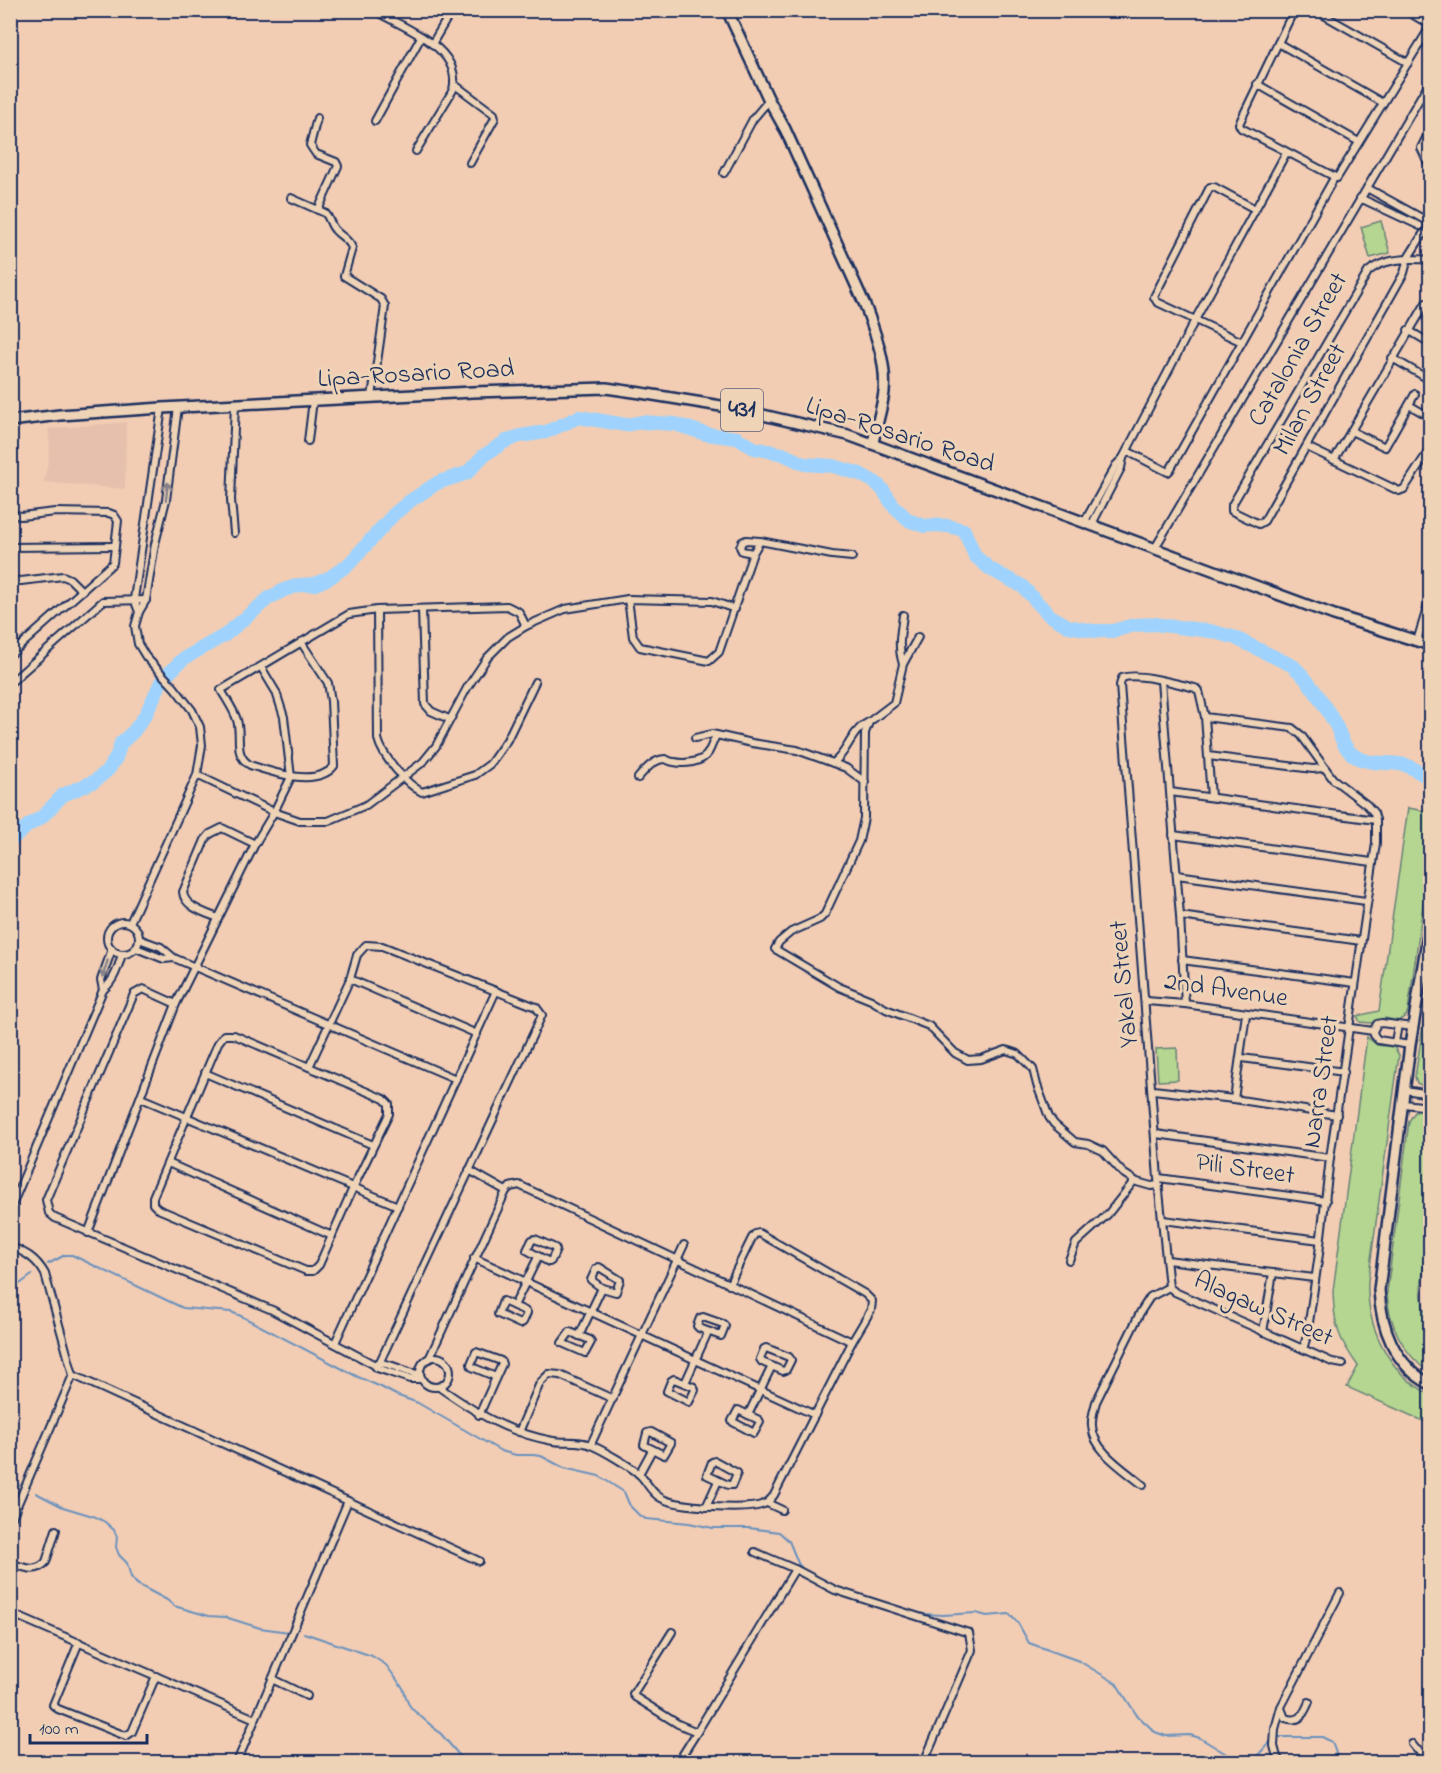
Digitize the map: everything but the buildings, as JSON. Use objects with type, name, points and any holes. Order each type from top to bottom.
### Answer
[{"type":"main road","points":[[727,10],[768,100],[785,129],[865,305],[883,365],[884,393],[873,443]]},
{"type":"main road","name":"Lipa-Rosario Road","points":[[10,421],[60,415],[178,407],[606,388],[733,408],[873,443],[1334,615],[1431,645]]},
{"type":"main road","points":[[1431,922],[1410,1045],[1406,1090],[1378,1290],[1383,1325],[1398,1355],[1417,1375],[1431,1384]]},
{"type":"street","points":[[432,44],[452,10]]},
{"type":"street","points":[[1294,10],[1239,126],[1334,178],[1340,177],[1431,26],[1405,10]]},
{"type":"street","points":[[1315,10],[1408,63]]},
{"type":"street","points":[[377,12],[432,44],[448,58],[453,66],[455,85],[453,90],[416,151]]},
{"type":"street","points":[[375,121],[421,37]]},
{"type":"street","points":[[1278,43],[1383,103]]},
{"type":"street","points":[[1155,548],[1431,81]]},
{"type":"street","points":[[1257,84],[1359,142]]},
{"type":"street","points":[[455,85],[494,114],[495,118],[470,163]]},
{"type":"street","points":[[724,173],[753,119],[768,100]]},
{"type":"street","points":[[317,118],[310,145],[316,154],[338,164],[318,210]]},
{"type":"street","points":[[1431,130],[1422,144],[1422,152],[1431,167]]},
{"type":"street","points":[[1088,523],[1121,468],[1123,458],[1195,320],[1286,153]]},
{"type":"street","points":[[1127,451],[1168,472],[1170,470],[1334,178]]},
{"type":"street","points":[[1242,342],[1157,302],[1154,297],[1210,188],[1214,187],[1256,209]]},
{"type":"street","points":[[1367,188],[1428,220],[1419,226]]},
{"type":"street","points":[[1374,205],[1379,194]]},
{"type":"street","points":[[291,198],[325,213],[335,231],[352,244],[344,276],[381,299],[385,306],[372,397]]},
{"type":"street","points":[[1360,198],[1419,226],[1427,234]]},
{"type":"street","points":[[1391,213],[1395,203]]},
{"type":"street","name":"Milan Street","points":[[1232,505],[1232,511],[1236,514],[1262,524],[1404,273],[1408,258],[1427,234]]},
{"type":"street","name":"Catalonia Street","points":[[1232,505],[1368,272],[1374,267],[1408,258],[1431,260]]},
{"type":"street","points":[[1334,460],[1408,330],[1426,303],[1430,302]]},
{"type":"street","points":[[1408,330],[1431,343]]},
{"type":"street","points":[[1392,358],[1431,380]]},
{"type":"street","points":[[1351,431],[1385,447],[1415,394]]},
{"type":"street","points":[[308,441],[313,400]]},
{"type":"street","points":[[234,533],[231,500],[235,404]]},
{"type":"street","points":[[1409,405],[1431,417]]},
{"type":"street","points":[[130,923],[197,775],[202,744],[200,727],[192,710],[146,657],[138,644],[135,626],[146,600],[166,500],[178,407]]},
{"type":"street","points":[[139,612],[134,599],[162,408]]},
{"type":"street","points":[[1307,447],[1402,490],[1431,448]]},
{"type":"street","points":[[10,514],[21,516],[63,512],[109,513],[114,515],[118,521],[113,563],[10,655]]},
{"type":"street","points":[[146,522],[160,524]]},
{"type":"street","points":[[753,553],[742,551],[742,542],[760,541],[852,557]]},
{"type":"street","points":[[628,599],[633,637],[640,647],[709,661],[719,652],[753,553],[760,541]]},
{"type":"street","points":[[10,547],[115,546]]},
{"type":"street","points":[[10,580],[33,581],[63,576],[70,579],[82,591]]},
{"type":"street","points":[[197,775],[274,812],[300,821],[328,821],[366,805],[423,762],[436,746],[466,688],[487,658],[508,637],[526,626],[565,609],[628,599],[712,601],[735,609]]},
{"type":"street","points":[[1417,641],[1431,599]]},
{"type":"street","points":[[10,683],[103,601],[146,600]]},
{"type":"street","points":[[301,642],[328,683],[334,766],[325,773],[291,777],[244,762],[239,752],[237,720],[221,690],[261,667],[301,642],[349,614],[377,610],[507,606],[519,612],[526,626]]},
{"type":"street","points":[[422,609],[425,704],[432,711],[449,719]]},
{"type":"street","points":[[377,610],[378,740],[382,753],[417,790],[427,792],[475,775],[490,764],[507,740],[535,682]]},
{"type":"street","points":[[903,615],[899,634],[903,664]]},
{"type":"street","points":[[832,762],[838,758],[853,735],[894,703],[903,664],[918,637]]},
{"type":"street","points":[[88,1233],[176,1004],[255,844],[291,777],[284,717],[276,692],[261,667]]},
{"type":"street","name":"Yakal Street","points":[[1161,681],[1129,676],[1122,678],[1119,685],[1169,1287]]},
{"type":"street","points":[[1185,1004],[1161,681],[1197,689],[1201,696],[1210,797]]},
{"type":"street","points":[[1170,792],[1376,820],[1374,813],[1367,805],[1338,783],[1323,768],[1300,735],[1288,726],[1204,717]]},
{"type":"street","points":[[869,722],[865,733],[864,818],[859,841],[830,904],[820,919],[791,932],[779,942],[775,949],[839,987],[870,1000],[886,1010],[929,1026],[950,1048],[968,1060],[981,1059],[1006,1050],[1018,1054],[1033,1069],[1049,1117],[1054,1124],[1075,1142],[1088,1144],[1103,1151],[1134,1181],[1108,1214],[1076,1243],[1069,1260]]},
{"type":"street","points":[[695,738],[712,734],[797,750],[846,768],[865,782]]},
{"type":"street","points":[[638,777],[652,763],[665,759],[675,763],[699,761],[708,753],[716,736]]},
{"type":"street","points":[[1208,756],[1313,769],[1323,768]]},
{"type":"street","name":"Narra Street","points":[[1303,1350],[1307,1336],[1330,1158],[1351,1028],[1355,983],[1376,843],[1376,820]]},
{"type":"street","points":[[218,918],[187,903],[183,897],[183,892],[205,840],[210,834],[222,828],[255,844]]},
{"type":"street","points":[[1173,835],[1372,862]]},
{"type":"street","points":[[1177,875],[1366,902]]},
{"type":"street","points":[[1180,916],[1361,941]]},
{"type":"street","points":[[103,990],[102,980],[111,949],[107,940],[109,930],[120,921],[130,923],[137,930],[139,939],[136,948],[122,954],[111,949]]},
{"type":"street","points":[[139,939],[168,951],[174,958]]},
{"type":"street","points":[[309,1067],[350,979],[357,955],[366,945],[374,945],[428,963],[536,1007],[540,1011],[541,1019],[376,1364]]},
{"type":"street","points":[[136,948],[164,959],[174,958],[194,966],[456,1079]]},
{"type":"street","points":[[10,1210],[103,990],[114,976],[122,954]]},
{"type":"street","points":[[1182,960],[1355,983]]},
{"type":"street","points":[[350,979],[477,1034]]},
{"type":"street","points":[[176,1004],[143,989],[134,994],[46,1200],[49,1213],[56,1218],[272,1310],[376,1364],[421,1377],[429,1386],[438,1387],[479,1415],[498,1424],[553,1441],[591,1444],[639,1474],[653,1492],[662,1499],[706,1507],[759,1506],[767,1503],[774,1495],[852,1342],[871,1310],[872,1301],[865,1294],[759,1233],[752,1238],[729,1285]]},
{"type":"street","points":[[335,1343],[496,991]]},
{"type":"street","name":"2nd Avenue","points":[[1146,1001],[1185,1004],[1373,1031]]},
{"type":"street","points":[[1234,1099],[1242,1058],[1246,1014]]},
{"type":"street","points":[[1410,1045],[1377,1039],[1373,1031],[1377,1024],[1381,1023],[1413,1027]]},
{"type":"street","points":[[1395,1042],[1398,1025]]},
{"type":"street","points":[[224,1035],[229,1035],[387,1102],[390,1109],[389,1114],[319,1265],[315,1269],[309,1272],[158,1209],[153,1204],[153,1197],[205,1073],[218,1043],[224,1035]]},
{"type":"street","points":[[1242,1058],[1344,1072]]},
{"type":"street","points":[[205,1073],[373,1145]]},
{"type":"street","points":[[1153,1090],[1234,1099],[1337,1115]]},
{"type":"street","points":[[1406,1090],[1431,1094]]},
{"type":"street","points":[[141,1098],[398,1206]]},
{"type":"street","points":[[1404,1104],[1431,1107]]},
{"type":"street","points":[[1156,1134],[1330,1158]]},
{"type":"street","points":[[168,1163],[332,1236]]},
{"type":"street","points":[[470,1170],[506,1191]]},
{"type":"street","name":"Pili Street","points":[[1134,1181],[1150,1186],[1159,1182],[1326,1201]]},
{"type":"street","points":[[421,1377],[422,1365],[429,1359],[506,1191],[510,1187],[519,1185],[852,1342]]},
{"type":"street","points":[[1163,1220],[1320,1240]]},
{"type":"street","points":[[535,1239],[556,1250],[549,1262],[538,1257],[527,1250],[532,1240],[535,1239]]},
{"type":"street","points":[[591,1444],[684,1245]]},
{"type":"street","points":[[10,1246],[31,1255],[45,1274],[73,1375],[10,1522]]},
{"type":"street","points":[[514,1306],[538,1257]]},
{"type":"street","points":[[474,1258],[815,1415]]},
{"type":"street","points":[[1167,1260],[1314,1278]]},
{"type":"street","points":[[599,1267],[620,1280],[616,1292],[602,1288],[591,1280],[599,1267]]},
{"type":"street","points":[[1263,1332],[1273,1273]]},
{"type":"street","points":[[1143,1485],[1099,1445],[1091,1428],[1092,1417],[1096,1402],[1141,1311],[1150,1297],[1169,1287]]},
{"type":"street","name":"Alagaw Street","points":[[1169,1287],[1174,1292],[1303,1350],[1343,1364]]},
{"type":"street","points":[[579,1336],[602,1288]]},
{"type":"street","points":[[503,1301],[514,1306],[527,1313],[520,1324],[497,1312],[503,1301]]},
{"type":"street","points":[[570,1332],[579,1336],[591,1342],[585,1353],[562,1343],[570,1332]]},
{"type":"street","points":[[685,1383],[708,1332]]},
{"type":"street","points":[[764,1349],[789,1357],[786,1370],[772,1366],[760,1359],[764,1349]]},
{"type":"street","points":[[479,1415],[502,1364],[501,1361],[476,1352],[472,1367],[496,1377]]},
{"type":"street","points":[[429,1359],[444,1359],[450,1367],[451,1372],[447,1382],[438,1387]]},
{"type":"street","points":[[748,1415],[772,1366]]},
{"type":"street","points":[[519,1432],[540,1383],[549,1374],[560,1375],[613,1398]]},
{"type":"street","points":[[73,1375],[479,1561]]},
{"type":"street","points":[[671,1381],[685,1383],[695,1390],[689,1402],[667,1391],[671,1381]]},
{"type":"street","points":[[738,1410],[748,1415],[760,1422],[754,1433],[732,1420],[738,1410]]},
{"type":"street","points":[[651,1432],[670,1443],[664,1455],[652,1450],[643,1443],[647,1433],[651,1432]]},
{"type":"street","points":[[639,1474],[652,1450]]},
{"type":"street","points":[[715,1461],[737,1473],[732,1485],[718,1481],[707,1475],[712,1462],[715,1461]]},
{"type":"street","points":[[706,1507],[718,1481]]},
{"type":"street","points":[[237,1762],[348,1501]]},
{"type":"street","points":[[767,1503],[782,1510]]},
{"type":"street","points":[[10,1563],[30,1569],[43,1566],[56,1530]]},
{"type":"street","points":[[755,1552],[795,1569],[835,1590],[969,1633],[972,1650],[924,1762]]},
{"type":"street","points":[[678,1762],[795,1569]]},
{"type":"street","points":[[1281,1762],[1274,1746],[1275,1729],[1281,1707],[1341,1593]]},
{"type":"street","points":[[10,1613],[255,1719]]},
{"type":"street","points":[[672,1632],[633,1694],[678,1724],[697,1732]]},
{"type":"street","points":[[79,1642],[53,1705],[58,1709],[126,1736],[132,1732],[156,1676]]},
{"type":"street","points":[[272,1679],[307,1696]]},
{"type":"street","points":[[1281,1707],[1285,1718],[1297,1720],[1302,1718],[1310,1702]]},
{"type":"street","points":[[1412,1744],[1431,1758]]},
{"type":"shaded area","points":[[126,422],[125,489],[44,482],[50,450],[48,429]]},
{"type":"green space","points":[[1381,221],[1390,253],[1370,258],[1361,227]]},
{"type":"green space","points":[[1408,808],[1430,812],[1430,856],[1408,1011],[1406,1016],[1398,1021],[1385,1018],[1371,1023],[1360,1022],[1357,1016],[1379,1011]]},
{"type":"green space","points":[[1430,982],[1430,1087],[1425,1087],[1417,1083],[1415,1077]]},
{"type":"green space","points":[[1367,1037],[1377,1045],[1394,1047],[1399,1055],[1368,1281],[1368,1298],[1376,1331],[1391,1361],[1415,1385],[1430,1394],[1430,1424],[1347,1387],[1358,1366],[1338,1331],[1335,1314],[1333,1291]]},
{"type":"green space","points":[[1177,1048],[1178,1080],[1158,1081],[1156,1049]]},
{"type":"green space","points":[[1422,1111],[1422,1114],[1430,1113],[1430,1220],[1421,1289],[1423,1306],[1430,1325],[1430,1373],[1412,1357],[1399,1338],[1390,1316],[1387,1292],[1409,1121],[1415,1112]]},
{"type":"waterway","points":[[10,841],[42,817],[63,795],[95,781],[108,770],[116,758],[121,743],[134,731],[146,714],[162,680],[183,659],[225,635],[269,598],[284,590],[299,585],[315,584],[329,578],[349,564],[394,514],[437,483],[467,473],[483,456],[506,441],[520,436],[546,432],[579,417],[626,425],[641,422],[675,424],[706,434],[737,438],[754,448],[783,454],[804,464],[833,466],[860,474],[876,483],[908,520],[924,526],[948,526],[964,530],[975,556],[990,569],[1022,586],[1049,615],[1068,626],[1094,631],[1113,631],[1134,625],[1154,624],[1210,631],[1233,637],[1293,666],[1321,699],[1352,754],[1371,762],[1405,765],[1430,777]]},
{"type":"waterway","points":[[48,1264],[65,1255],[72,1255],[183,1308],[231,1312],[241,1316],[358,1377],[418,1403],[501,1451],[516,1455],[541,1456],[564,1468],[599,1476],[624,1492],[630,1506],[646,1519],[713,1528],[749,1528],[779,1532],[789,1541],[798,1563],[805,1572]]},
{"type":"waterway","points":[[10,1291],[32,1275]]},
{"type":"waterway","points":[[10,1479],[19,1485]]},
{"type":"waterway","points":[[36,1493],[63,1507],[105,1522],[114,1530],[117,1537],[116,1547],[119,1555],[127,1563],[131,1577],[137,1584],[174,1606],[209,1616],[225,1617],[260,1628],[289,1632]]},
{"type":"waterway","points":[[911,1611],[943,1615],[1009,1614],[1018,1623],[1029,1643],[1079,1661],[1116,1683],[1136,1714],[1155,1732],[1166,1736],[1190,1735],[1200,1738],[1233,1758],[1242,1760],[1258,1755],[1271,1741],[1279,1737],[1322,1737],[1332,1742],[1339,1762]]},
{"type":"waterway","points":[[304,1633],[372,1656],[386,1665],[403,1688],[412,1709],[441,1734],[465,1762]]}]
